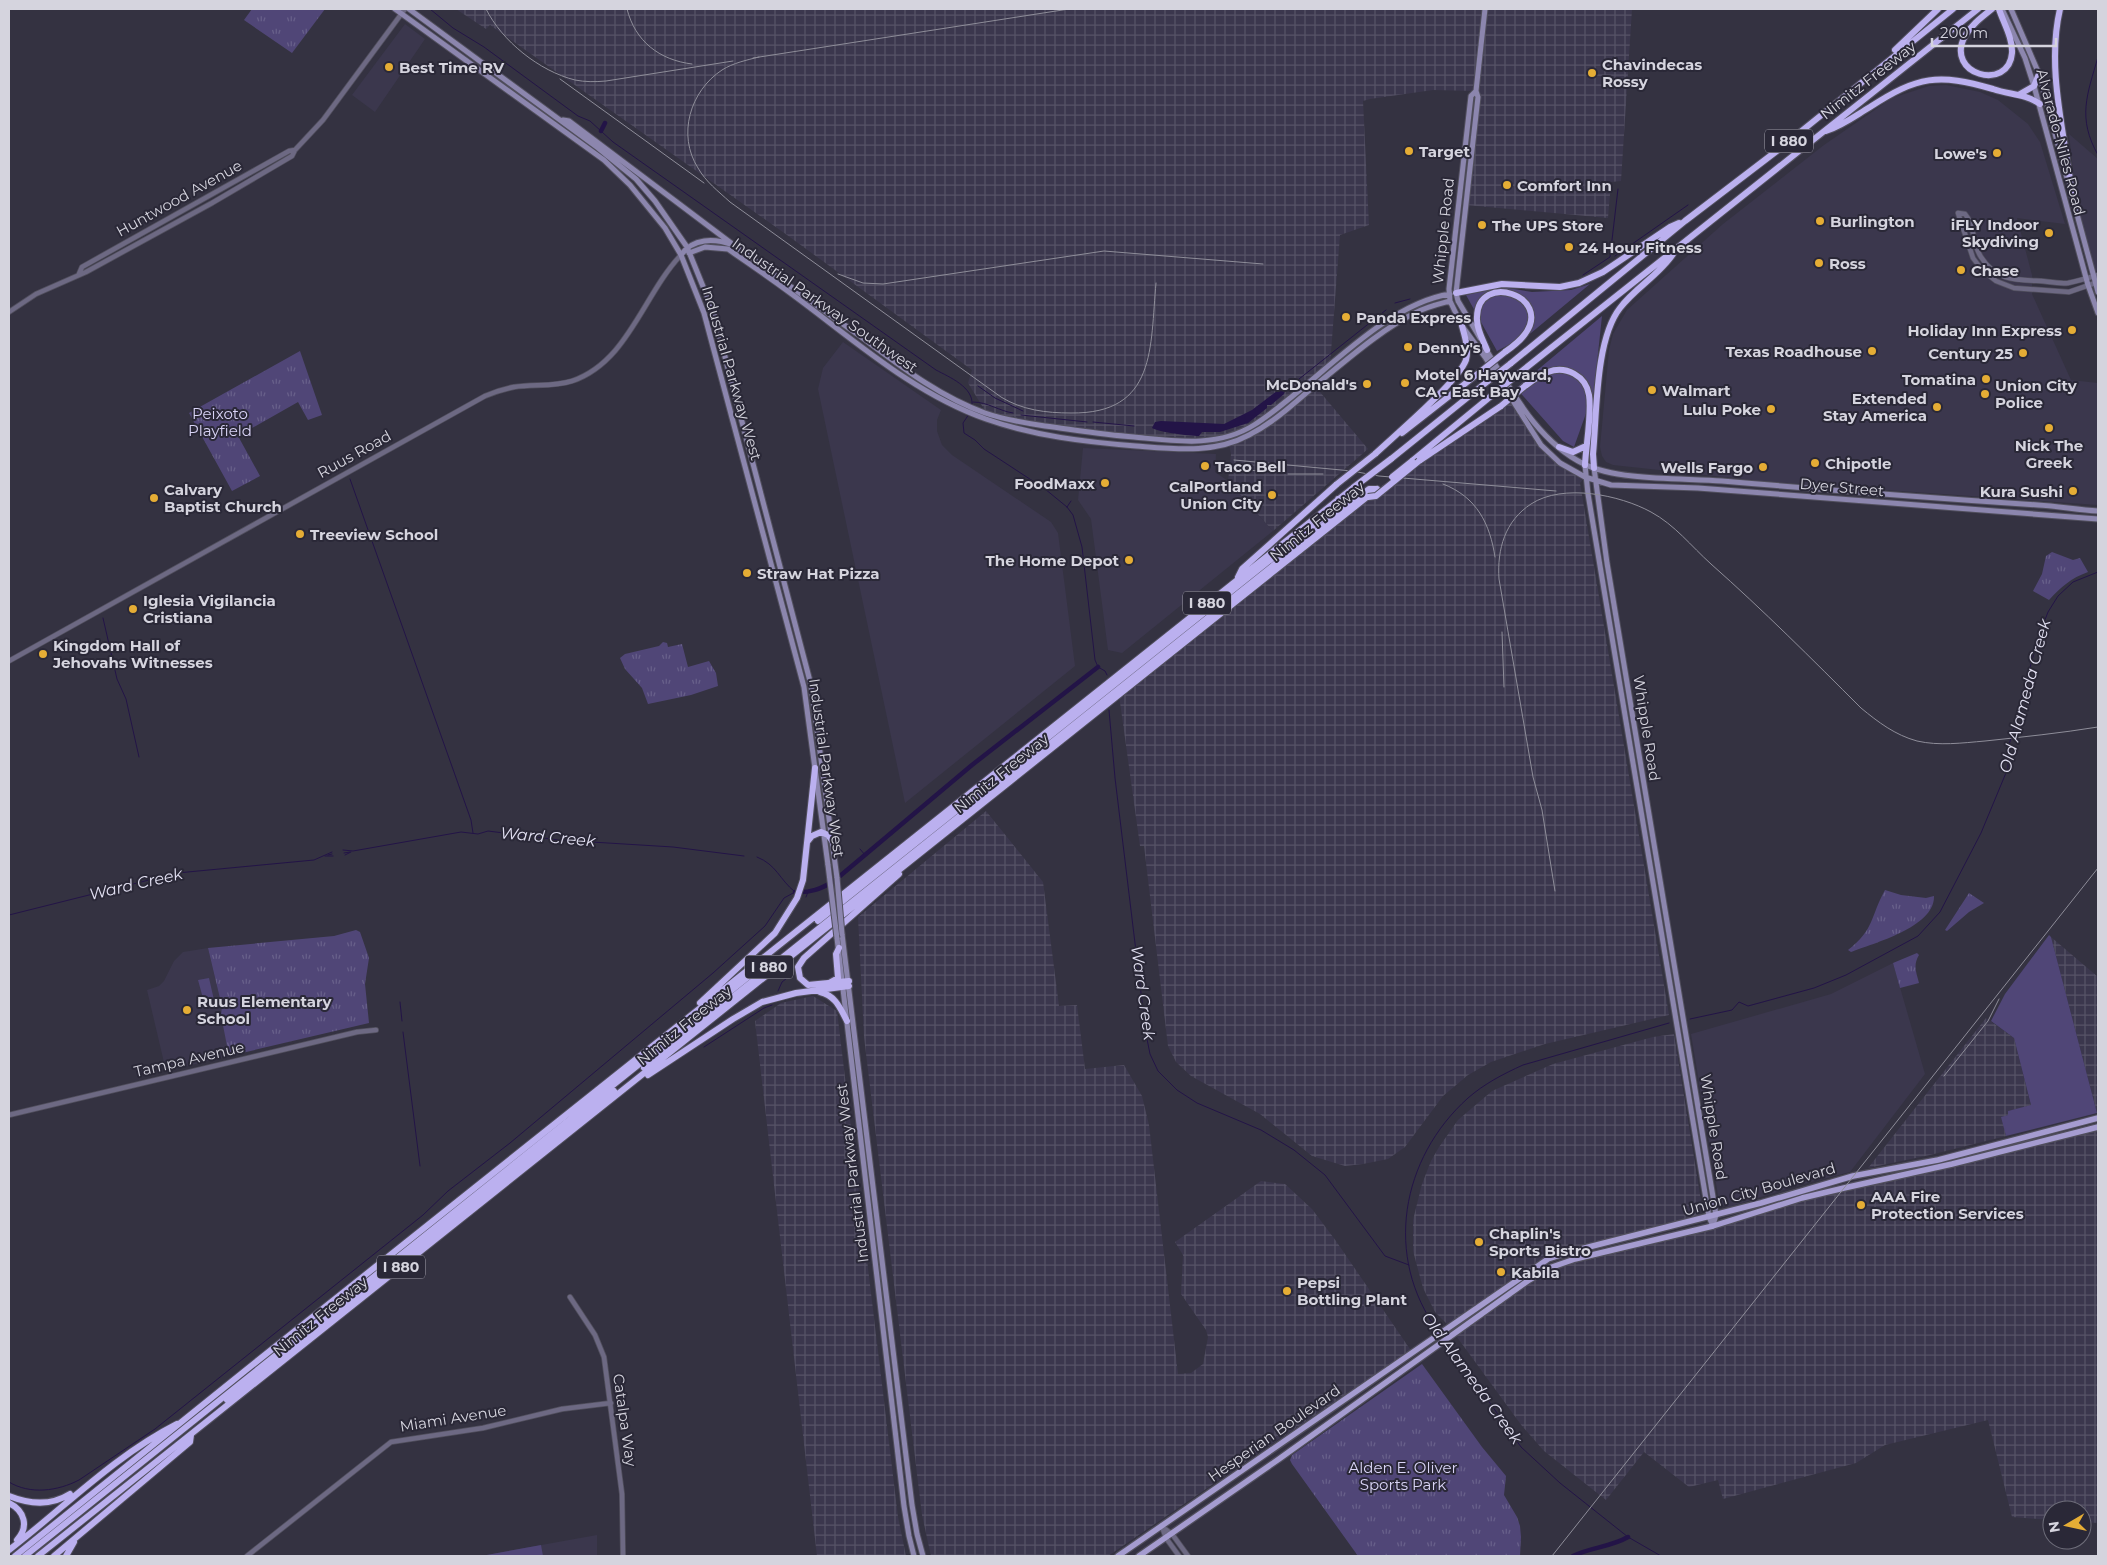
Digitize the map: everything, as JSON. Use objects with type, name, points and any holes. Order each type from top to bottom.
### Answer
[{"type":"highway","points":[[1890,58],[1897,47],[1922,26],[1938,9]]},
{"type":"highway","name":"Nimitz Freeway","points":[[15,1556],[1953,9]]},
{"type":"highway","name":"Nimitz Freeway","points":[[38,1556],[1978,9]]},
{"type":"highway","points":[[1992,9],[1968,30],[1962,44],[1961,54],[1964,63],[1975,73],[1985,75],[2003,70],[2009,62],[2012,47],[2001,9]]},
{"type":"highway","points":[[2060,9],[2056,30],[2055,59],[2072,195]]},
{"type":"highway","points":[[2020,94],[2034,86],[2039,74]]},
{"type":"highway","points":[[1823,132],[1838,127],[1898,90],[1924,81],[1956,80],[2002,92],[2020,94],[2040,104]]},
{"type":"highway","points":[[1452,294],[1502,284],[1560,287],[1579,283],[1597,276],[1670,226],[1685,222]]},
{"type":"highway","points":[[1594,468],[1593,454],[1602,356],[1607,330],[1624,303],[1666,265],[1677,248]]},
{"type":"highway","points":[[1238,579],[1242,569],[1337,484],[1526,334],[1530,320],[1529,311],[1525,302],[1514,294],[1496,292],[1481,303],[1477,312],[1477,322],[1487,350]]},
{"type":"highway","points":[[1375,454],[1457,375],[1466,358],[1467,345],[1462,326]]},
{"type":"highway","points":[[1368,497],[1376,496],[1419,461],[1501,406],[1525,386],[1553,370],[1569,371],[1582,380],[1590,396],[1585,465]]},
{"type":"highway","points":[[1558,447],[1573,452],[1586,446]]},
{"type":"highway","name":"I 880","points":[[168,1453],[169,1446],[725,1002],[1356,500],[1370,489],[1377,489]]},
{"type":"highway","name":"I 880","points":[[25,1556],[1313,526],[1336,507],[1338,499]]},
{"type":"highway","points":[[670,1032],[775,933],[797,898],[803,880],[815,768]]},
{"type":"highway","points":[[807,842],[814,834],[824,833],[833,842]]},
{"type":"highway","points":[[846,984],[811,986],[805,984],[798,975],[799,964],[884,890],[920,854]]},
{"type":"highway","points":[[826,985],[838,978],[836,954],[838,948]]},
{"type":"highway","points":[[612,1099],[757,1005],[779,997],[846,984]]},
{"type":"highway","points":[[816,991],[828,995],[836,1001],[847,1021]]},
{"type":"highway","points":[[246,1370],[260,1367]]},
{"type":"highway","points":[[9,1496],[23,1501],[46,1502],[67,1497],[162,1431],[189,1418]]},
{"type":"highway","points":[[54,1556],[190,1442],[191,1435]]},
{"type":"highway","points":[[9,1549],[84,1486]]},
{"type":"highway","points":[[9,1503],[21,1512],[24,1524],[22,1534],[9,1549]]},
{"type":"highway","points":[[66,1556],[76,1538]]},
{"type":"main road","name":"Industrial Parkway West","points":[[396,9],[403,11],[604,160],[649,207],[665,228],[681,256],[704,313],[802,678],[808,709],[838,948],[846,984],[847,1021],[904,1506],[914,1556]]},
{"type":"main road","name":"Industrial Parkway West","points":[[409,9],[560,119],[636,179],[656,201],[687,247],[713,311],[812,685],[833,842],[846,984],[912,1505],[916,1534],[923,1556]]},
{"type":"main road","name":"Whipple Road","points":[[1485,9],[1476,91],[1478,97],[1452,294],[1527,413],[1558,447],[1585,465],[1594,468],[1594,480],[1716,1215],[1713,1226]]},
{"type":"main road","name":"Alvarado-Niles Road","points":[[2011,11],[2039,74],[2096,276],[2098,292]]},
{"type":"main road","name":"Alvarado-Niles Road","points":[[2004,20],[2025,58],[2040,104],[2086,278],[2098,313]]},
{"type":"main road","points":[[560,119],[569,121],[733,245]]},
{"type":"main road","name":"Industrial Parkway Southwest","points":[[687,247],[713,240],[733,245],[945,398]]},
{"type":"main road","points":[[681,256],[687,247]]},
{"type":"main road","name":"Industrial Parkway Southwest","points":[[681,256],[705,247],[728,249],[789,292],[842,333],[945,398],[1005,426],[1078,440],[1182,449],[1219,446],[1235,442],[1256,432],[1398,322],[1420,311],[1450,301]]},
{"type":"main road","points":[[2090,259],[2098,267]]},
{"type":"main road","points":[[1450,301],[1452,294]]},
{"type":"main road","name":"Industrial Parkway Southwest","points":[[986,416],[1082,432],[1183,442],[1211,440],[1245,430],[1396,315],[1422,302],[1452,294]]},
{"type":"main road","name":"Whipple Road","points":[[1450,301],[1462,326],[1485,357],[1524,422],[1544,449],[1560,463],[1585,477]]},
{"type":"main road","points":[[1293,395],[1295,402]]},
{"type":"main road","points":[[1078,440],[1082,432]]},
{"type":"main road","name":"Whipple Road","points":[[1585,465],[1585,477],[1709,1217],[1713,1226]]},
{"type":"main road","name":"Dyer Street","points":[[1594,468],[1618,474],[2098,511]]},
{"type":"main road","name":"Dyer Street","points":[[1585,477],[1628,487],[1654,486],[2098,519]]},
{"type":"main road","points":[[1972,509],[1976,504],[1984,501]]},
{"type":"main road","name":"Union City Boulevard","points":[[1444,1330],[1548,1259],[1709,1217],[1853,1176],[1938,1160],[2098,1118]]},
{"type":"main road","name":"Union City Boulevard","points":[[1449,1336],[1529,1280],[1552,1267],[1575,1259],[1713,1226],[1802,1198],[1952,1164],[2098,1127]]},
{"type":"main road","points":[[881,1310],[888,1309]]},
{"type":"main road","name":"Hesperian Boulevard","points":[[1118,1556],[1444,1330]]},
{"type":"main road","name":"Hesperian Boulevard","points":[[1139,1556],[1449,1336]]},
{"type":"main road","points":[[1326,1425],[1331,1418],[1330,1410]]},
{"type":"street","name":"Huntwood Avenue","points":[[9,312],[36,294],[79,274],[82,267],[289,151],[295,150],[324,120],[403,11]]},
{"type":"street","points":[[2096,276],[2067,283],[2024,282],[2006,278],[1981,258],[1975,244],[1969,218],[1966,214],[1958,213],[1973,258],[1982,270],[1996,281],[2014,288],[2056,292],[2069,292],[2097,282]]},
{"type":"street","name":"Ruus Road","points":[[9,660],[485,396],[515,387],[561,384],[586,375],[598,368],[616,350],[670,267],[681,256]]},
{"type":"street","name":"Tampa Avenue","points":[[9,1115],[349,1034],[376,1030]]},
{"type":"street","name":"Catalpa Way","points":[[570,1297],[595,1335],[604,1357],[622,1494],[623,1556]]},
{"type":"street","name":"Miami Avenue","points":[[247,1556],[390,1442],[483,1428],[562,1409],[611,1403]]},
{"type":"street","points":[[1161,1526],[1172,1534],[1188,1556]]},
{"type":"street","points":[[1161,1526],[1166,1538],[1178,1556]]},
{"type":"shaded area","points":[[456,9],[1632,9],[1621,181],[1611,182],[1608,218],[1466,205],[1476,91],[1433,90],[1363,101],[1369,225],[1340,235],[1330,365],[1256,424],[1220,438],[1183,442],[1081,432],[987,414],[968,383],[972,370],[787,235],[490,25],[486,29]]},
{"type":"shaded area","name":"Best Time RV","points":[[405,24],[425,39],[375,112],[352,95]]},
{"type":"shaded area","points":[[1946,85],[1980,92],[1998,100],[2028,124],[2040,142],[2065,224],[2017,218],[2032,275],[2032,294],[2071,380],[2098,383],[2098,505],[1761,481],[1613,465],[1606,462],[1600,447],[1609,350],[1613,334],[1627,310],[1723,224],[1824,145],[1892,98],[1929,86]]},
{"type":"shaded area","points":[[2069,134],[2098,159],[2098,270],[2094,273],[2077,206]]},
{"type":"shaded area","points":[[843,342],[941,410],[937,420],[937,431],[942,445],[952,455],[1051,522],[1058,533],[1075,666],[905,803],[818,389],[823,368]]},
{"type":"shaded area","points":[[1315,386],[1368,449],[1273,531],[1228,481],[1231,454],[1229,444],[1250,435]]},
{"type":"shaded area","points":[[1281,388],[1285,391],[1284,394],[1271,405],[1267,405],[1267,408],[1248,423],[1220,432],[1202,432],[1199,436],[1194,436],[1152,428],[1155,422],[1161,421],[1224,424],[1252,410]]},
{"type":"shaded area","points":[[1510,398],[1544,449],[1585,477],[1580,483],[1669,1015],[1545,1044],[1491,1062],[1468,1075],[1443,1096],[1405,1147],[1388,1159],[1345,1166],[1312,1156],[1260,1114],[1191,1076],[1176,1062],[1168,1046],[1144,846],[1140,846],[1119,695],[1377,489]]},
{"type":"shaded area","points":[[1083,448],[1216,454],[1215,472],[1228,481],[1273,531],[1122,653],[1108,650],[1091,519],[1078,500]]},
{"type":"shaded area","points":[[986,811],[1043,882],[1059,1006],[1077,1005],[1085,1069],[1124,1065],[1142,1096],[1149,1125],[1178,1374],[1191,1373],[1203,1364],[1208,1337],[1206,1330],[1181,1294],[1183,1255],[1175,1242],[1261,1181],[1285,1184],[1312,1209],[1412,1352],[1279,1439],[1108,1556],[931,1556],[922,1515],[864,1037],[858,917]]},
{"type":"shaded area","points":[[2051,937],[2098,977],[2098,1113],[2097,1113]]},
{"type":"shaded area","name":"Ruus Elementary School","points":[[208,948],[222,1007],[229,1056],[166,1071],[147,990],[159,986],[164,981],[174,961],[183,952]]},
{"type":"shaded area","points":[[1893,963],[1925,1074],[1850,1172],[1796,1186],[1729,1207],[1722,1205],[1719,1201],[1691,1034],[1831,994]]},
{"type":"shaded area","points":[[813,996],[837,1011],[898,1517],[906,1556],[817,1556],[755,1021],[781,1003]]},
{"type":"shaded area","points":[[1986,1018],[2014,1038],[2031,1106],[2008,1111],[2009,1115],[2002,1117],[2006,1136],[1868,1168]]},
{"type":"shaded area","points":[[1674,1034],[1702,1207],[1700,1214],[1647,1233],[1548,1259],[1449,1326],[1435,1312],[1423,1288],[1413,1251],[1413,1220],[1422,1184],[1431,1161],[1458,1120],[1492,1091],[1553,1064],[1653,1037]]},
{"type":"shaded area","points":[[2098,1127],[2098,1523],[2092,1523],[2092,1500],[2042,1500],[2042,1519],[2012,1517],[1988,1420],[1885,1445],[1856,1463],[1723,1499],[1718,1480],[1689,1487],[1644,1452],[1606,1500],[1544,1451],[1522,1426],[1454,1333],[1552,1267],[1713,1226],[1802,1198]]},
{"type":"shaded area","points":[[597,1535],[597,1556],[481,1556]]},
{"type":"green space","points":[[252,9],[325,9],[292,53],[244,20]]},
{"type":"green space","points":[[1590,284],[1531,333],[1497,351],[1466,295],[1502,287],[1532,292],[1571,290]]},
{"type":"green space","points":[[1602,316],[1594,391],[1574,447],[1563,441],[1516,388]]},
{"type":"green space","name":"Peixoto Playfield","points":[[300,351],[322,415],[308,420],[298,402],[238,436],[260,476],[232,491],[189,413]]},
{"type":"green space","points":[[2052,552],[2073,560],[2080,558],[2088,572],[2067,583],[2049,600],[2033,591],[2042,574],[2046,556]]},
{"type":"green space","points":[[663,642],[667,643],[668,647],[682,644],[688,667],[709,661],[716,673],[718,686],[691,695],[648,704],[642,688],[625,669],[620,658],[625,654],[659,646]]},
{"type":"green space","points":[[1885,890],[1901,895],[1926,898],[1934,896],[1932,907],[1925,917],[1914,925],[1888,938],[1851,952],[1848,950],[1868,929]]},
{"type":"green space","points":[[1969,893],[1984,903],[1969,912],[1947,931],[1945,930]]},
{"type":"green space","points":[[356,930],[360,932],[369,958],[365,984],[369,1023],[229,1056],[221,1015],[222,1007],[208,948],[334,936]]},
{"type":"green space","points":[[2049,935],[2097,1113],[2006,1136],[2001,1117],[2008,1115],[2008,1111],[2031,1105],[2014,1038],[1991,1021],[2005,994]]},
{"type":"green space","points":[[1917,953],[1919,955],[1916,969],[1919,983],[1900,988],[1893,963]]},
{"type":"green space","points":[[209,978],[214,1000],[204,1002],[198,980]]},
{"type":"green space","name":"Alden E. Oliver Sports Park","points":[[1422,1364],[1482,1447],[1506,1476],[1504,1495],[1520,1526],[1520,1556],[1358,1556],[1292,1464],[1290,1460],[1292,1455]]},
{"type":"green space","points":[[541,1545],[543,1556],[481,1556]]},
{"type":"waterway","points":[[430,9],[453,28],[484,47],[578,116],[590,121],[613,142],[936,370],[960,383],[969,393],[972,405]]},
{"type":"waterway","name":"Old Alameda Creek","points":[[2098,57],[2090,83],[2086,106],[2088,129],[2098,155]]},
{"type":"waterway","points":[[601,131],[605,123]]},
{"type":"waterway","points":[[1583,275],[1610,257],[1618,189]]},
{"type":"waterway","points":[[1615,256],[1688,205]]},
{"type":"waterway","points":[[1395,303],[1410,299]]},
{"type":"waterway","points":[[1294,383],[1386,310]]},
{"type":"waterway","points":[[978,386],[995,398],[1023,411]]},
{"type":"waterway","points":[[973,402],[984,403],[1013,413]]},
{"type":"waterway","points":[[969,414],[963,423],[964,433],[984,449],[1045,489],[1067,507],[1073,515],[1082,547],[1095,660],[1098,667],[1105,671],[1107,675]]},
{"type":"waterway","points":[[1021,415],[1087,422]]},
{"type":"waterway","points":[[1093,422],[1134,426]]},
{"type":"waterway","points":[[350,479],[471,820],[473,833]]},
{"type":"waterway","points":[[1067,507],[1071,501]]},
{"type":"waterway","name":"Old Alameda Creek","points":[[1690,1019],[1732,1010],[1739,1002],[1748,1006],[1814,988],[1846,975],[1918,936],[1940,912],[1981,833],[2008,768],[2009,745],[2038,638],[2048,612],[2058,596],[2073,582],[2098,572]]},
{"type":"waterway","points":[[103,618],[117,679],[126,699],[139,757]]},
{"type":"waterway","name":"Ward Creek","points":[[795,892],[815,890],[834,881],[972,765],[1098,667]]},
{"type":"waterway","name":"Ward Creek","points":[[1109,710],[1115,778],[1146,1034],[1150,1054],[1158,1071],[1177,1090],[1197,1103],[1261,1130],[1294,1150],[1325,1175],[1385,1256],[1409,1265]]},
{"type":"waterway","name":"Ward Creek","points":[[343,850],[353,851],[461,832],[478,834],[488,831],[559,840],[673,847],[744,856]]},
{"type":"waterway","name":"Ward Creek","points":[[860,849],[865,855]]},
{"type":"waterway","name":"Ward Creek","points":[[9,915],[177,873],[314,860],[332,852]]},
{"type":"waterway","name":"Ward Creek","points":[[344,853],[350,852]]},
{"type":"waterway","name":"Ward Creek","points":[[345,855],[351,852]]},
{"type":"waterway","name":"Ward Creek","points":[[328,855],[332,854]]},
{"type":"waterway","name":"Ward Creek","points":[[325,856],[333,856]]},
{"type":"waterway","points":[[9,1482],[26,1489],[35,1490],[53,1489],[71,1484],[155,1429],[423,1215],[448,1191],[510,1143],[713,973],[765,926],[784,898],[795,892],[774,868],[757,857]]},
{"type":"waterway","name":"Ward Creek","points":[[806,897],[808,892]]},
{"type":"waterway","points":[[778,991],[782,982],[791,975]]},
{"type":"waterway","points":[[400,1002],[402,1021]]},
{"type":"waterway","points":[[704,1047],[764,1008],[772,1005]]},
{"type":"waterway","name":"Old Alameda Creek","points":[[1438,1331],[1421,1302],[1410,1272],[1406,1241],[1407,1209],[1415,1179],[1427,1149],[1445,1122],[1468,1098],[1481,1088],[1523,1065],[1669,1023]]},
{"type":"waterway","points":[[403,1032],[420,1166]]},
{"type":"waterway","name":"Old Alameda Creek","points":[[1447,1342],[1521,1447],[1560,1483],[1628,1537],[1661,1556]]},
{"type":"waterway","points":[[1573,1556],[1628,1537]]},
{"type":"railway","points":[[486,9],[502,32],[523,53],[548,70],[575,80],[590,82],[606,81],[733,61]]},
{"type":"railway","points":[[627,9],[636,31],[650,47],[669,58],[692,64]]},
{"type":"railway","points":[[753,58],[1069,9]]},
{"type":"railway","points":[[759,57],[722,70],[711,79],[695,102],[690,114],[688,142],[701,173],[730,202],[1001,397],[1026,408],[1062,413],[1099,410],[1120,402],[1134,389],[1144,372],[1149,353],[1156,283]]},
{"type":"railway","points":[[560,79],[704,183]]},
{"type":"railway","points":[[838,274],[863,283],[883,284],[1104,251],[1263,264]]},
{"type":"railway","points":[[1234,460],[1352,471],[1379,476],[1556,491]]},
{"type":"railway","points":[[1232,469],[1275,472]]},
{"type":"railway","points":[[1288,474],[1323,474]]},
{"type":"railway","points":[[1443,484],[1465,496],[1480,513],[1490,534],[1495,557]]},
{"type":"railway","points":[[1555,891],[1542,810],[1533,777],[1499,579],[1501,547],[1509,527],[1522,511],[1544,498],[1559,494],[1575,493],[1608,496],[1638,506],[1660,517],[1806,653],[1861,708],[1880,723],[1901,735],[1925,743],[1951,744],[2098,727]]},
{"type":"railway","points":[[1502,632],[1504,687]]},
{"type":"railway","points":[[1552,1556],[2098,868]]},
{"type":"railway","points":[[1944,1076],[1988,1021],[1999,999]]},
{"type":"place","name":"Best Time RV","points":[[389,67]]},
{"type":"place","name":"Chavindecas Rossy","points":[[1592,73]]},
{"type":"place","name":"Target","points":[[1409,151]]},
{"type":"place","name":"Lowe's","points":[[1997,153]]},
{"type":"place","name":"Comfort Inn","points":[[1507,185]]},
{"type":"place","name":"Burlington","points":[[1820,221]]},
{"type":"place","name":"The UPS Store","points":[[1482,225]]},
{"type":"place","name":"iFLY Indoor Skydiving","points":[[2049,233]]},
{"type":"place","name":"24 Hour Fitness","points":[[1569,247]]},
{"type":"place","name":"Ross","points":[[1819,263]]},
{"type":"place","name":"Chase","points":[[1961,270]]},
{"type":"place","name":"Panda Express","points":[[1346,317]]},
{"type":"place","name":"Holiday Inn Express","points":[[2072,330]]},
{"type":"place","name":"Denny's","points":[[1408,347]]},
{"type":"place","name":"Texas Roadhouse","points":[[1872,351]]},
{"type":"place","name":"Century 25","points":[[2023,353]]},
{"type":"place","name":"Tomatina","points":[[1986,379]]},
{"type":"place","name":"Motel 6 Hayward, CA - East Bay","points":[[1405,383]]},
{"type":"place","name":"McDonald's","points":[[1367,384]]},
{"type":"place","name":"Walmart","points":[[1652,390]]},
{"type":"place","name":"Union City Police","points":[[1985,394]]},
{"type":"place","name":"Extended Stay America","points":[[1937,407]]},
{"type":"place","name":"Lulu Poke","points":[[1771,409]]},
{"type":"place","name":"Nick The Greek","points":[[2049,428]]},
{"type":"place","name":"Chipotle","points":[[1815,463]]},
{"type":"place","name":"Taco Bell","points":[[1205,466]]},
{"type":"place","name":"Wells Fargo","points":[[1763,467]]},
{"type":"place","name":"FoodMaxx","points":[[1105,483]]},
{"type":"place","name":"Kura Sushi","points":[[2073,491]]},
{"type":"place","name":"CalPortland Union City","points":[[1272,495]]},
{"type":"place","name":"Calvary Baptist Church","points":[[154,498]]},
{"type":"place","name":"Treeview School","points":[[300,534]]},
{"type":"place","name":"The Home Depot","points":[[1129,560]]},
{"type":"place","name":"Straw Hat Pizza","points":[[747,573]]},
{"type":"place","name":"Iglesia Vigilancia Cristiana","points":[[133,609]]},
{"type":"place","name":"Kingdom Hall of Jehovahs Witnesses","points":[[43,654]]},
{"type":"place","name":"Ruus Elementary School","points":[[187,1010]]},
{"type":"place","name":"AAA Fire Protection Services","points":[[1861,1205]]},
{"type":"place","name":"Chaplin's Sports Bistro","points":[[1479,1242]]},
{"type":"place","name":"Kabila","points":[[1501,1272]]},
{"type":"place","name":"Pepsi Bottling Plant","points":[[1287,1291]]}]
